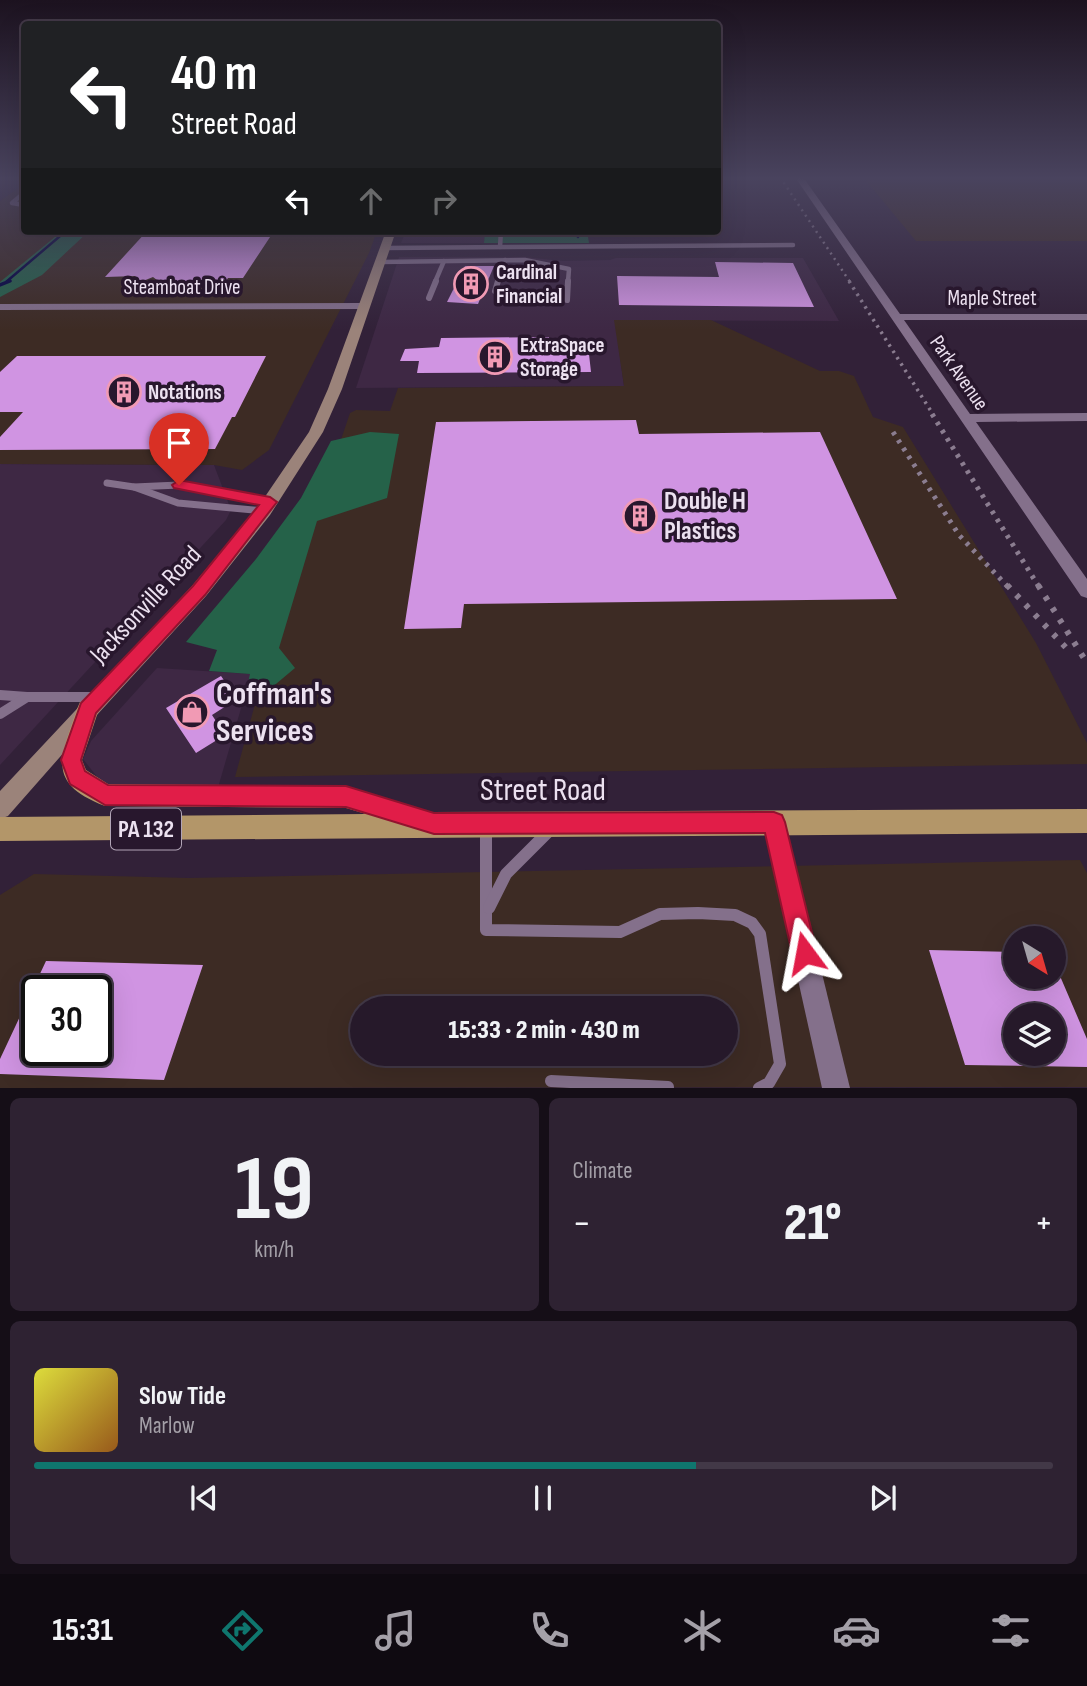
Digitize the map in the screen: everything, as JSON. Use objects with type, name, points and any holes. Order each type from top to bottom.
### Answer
[{"type":"main road","name":"Jacksonville Road","points":[[0,808],[93,703],[199,591],[267,507],[316,432],[335,389],[390,235]]},
{"type":"main road","points":[[93,703],[71,760],[77,777],[105,795],[346,797],[434,824]]},
{"type":"main road","name":"Street Road","points":[[0,830],[434,824],[1087,821]]},
{"type":"street","name":"Park Avenue","points":[[835,228],[968,418],[1079,568],[1087,592]]},
{"type":"street","name":"Steamboat Drive","points":[[0,307],[364,306]]},
{"type":"street","name":"Maple Street","points":[[897,317],[1087,317]]},
{"type":"street","points":[[968,418],[1087,418]]},
{"type":"street","points":[[774,822],[835,1087]]},
{"type":"lane","points":[[500,247],[501,235]]},
{"type":"lane","points":[[382,255],[500,247],[793,245]]},
{"type":"lane","points":[[382,255],[444,261],[525,260],[569,269],[567,300]]},
{"type":"lane","points":[[495,291],[505,260]]},
{"type":"lane","points":[[429,298],[444,261]]},
{"type":"lane","points":[[107,484],[134,487],[179,485],[267,507]]},
{"type":"lane","points":[[134,487],[147,496],[238,511],[267,507]]},
{"type":"lane","points":[[0,695],[93,703]]},
{"type":"lane","points":[[0,714],[27,697]]},
{"type":"lane","points":[[487,914],[506,874],[556,823]]},
{"type":"lane","points":[[486,824],[486,930],[620,932],[660,914],[735,915],[752,923],[760,934],[780,1064],[769,1083],[759,1087]]},
{"type":"lane","points":[[551,1081],[668,1087]]},
{"type":"shaded area","points":[[0,228],[21,228],[21,235],[376,235],[369,253],[269,450],[242,470],[214,465],[0,464]]},
{"type":"shaded area","points":[[905,228],[1087,228],[1087,241],[916,241]]},
{"type":"shaded area","points":[[404,235],[485,235],[484,243],[401,243]]},
{"type":"shaded area","points":[[399,257],[524,257],[562,261],[616,258],[803,258],[839,321],[615,320],[624,386],[356,388]]},
{"type":"shaded area","points":[[614,320],[711,320],[820,371],[839,371],[854,376],[873,417],[903,427],[1036,643],[1087,743],[1087,764],[235,777],[269,653],[350,413],[356,410],[390,411],[398,388],[624,386]]},
{"type":"shaded area","points":[[0,464],[214,465],[231,510],[226,520],[0,765]]},
{"type":"shaded area","points":[[157,668],[251,674],[217,791],[119,790],[102,783],[83,759],[91,741]]},
{"type":"shaded area","points":[[1080,860],[1087,873],[1087,1087],[0,1088],[0,895],[34,874],[188,878]]},
{"type":"green space","points":[[57,235],[85,235],[42,275],[0,297],[0,282]]},
{"type":"green space","points":[[485,235],[588,235],[589,243],[484,243]]},
{"type":"green space","points":[[370,432],[399,434],[387,498],[317,521],[279,648],[295,668],[264,694],[246,691],[250,674],[209,671],[217,650],[186,642],[256,559],[301,498],[331,441]]},
{"type":"building","points":[[143,235],[271,235],[243,278],[228,278],[224,284],[161,283],[153,277],[123,289],[136,276],[105,277]]},
{"type":"building","points":[[715,262],[793,263],[814,307],[619,305],[617,276],[719,277]]},
{"type":"building","name":"Cardinal Financial","points":[[465,266],[494,266],[478,304],[447,302]]},
{"type":"building","name":"ExtraSpace Storage","points":[[549,337],[549,354],[589,354],[591,372],[417,373],[419,361],[400,361],[405,349],[439,347],[441,338]]},
{"type":"building","name":"Notations","points":[[17,356],[266,356],[235,417],[232,417],[215,449],[0,450],[0,437],[23,412],[0,412],[0,372]]},
{"type":"building","name":"Double H Plastics","points":[[636,420],[639,434],[820,432],[897,599],[464,604],[461,628],[404,629],[436,422]]},
{"type":"building","name":"Coffman's Services","points":[[221,676],[237,699],[212,715],[225,735],[196,753],[166,708]]},
{"type":"building","points":[[929,950],[1003,952],[1003,989],[1066,989],[1087,1039],[1087,1067],[1026,1066],[1066,1066],[1066,1003],[1003,1003],[1003,1066],[965,1065]]},
{"type":"building","points":[[46,961],[203,965],[164,1080],[0,1074],[0,1059],[21,1014],[21,1066],[112,1066],[112,975],[39,975]]},
{"type":"waterway","points":[[6,282],[61,235]]},
{"type":"waterway","points":[[0,285],[10,281]]},
{"type":"railway","points":[[814,228],[850,282]]},
{"type":"railway","points":[[849,281],[934,416]]},
{"type":"railway","points":[[932,414],[1039,587]]},
{"type":"railway","points":[[893,432],[959,535],[1008,587]]},
{"type":"railway","points":[[1007,585],[1071,653]]},
{"type":"railway","points":[[1038,585],[1087,663]]},
{"type":"place","name":"Cardinal Financial","points":[[471,284]]},
{"type":"place","name":"ExtraSpace Storage","points":[[495,357]]},
{"type":"place","name":"Notations","points":[[124,392]]},
{"type":"place","name":"Double H Plastics","points":[[640,516]]},
{"type":"place","name":"Coffman's Services","points":[[192,712]]},
{"type":"route","points":[[179,485],[270,502],[199,591],[88,709],[71,760],[77,777],[105,795],[346,797],[434,824],[774,822],[805,953]]}]
